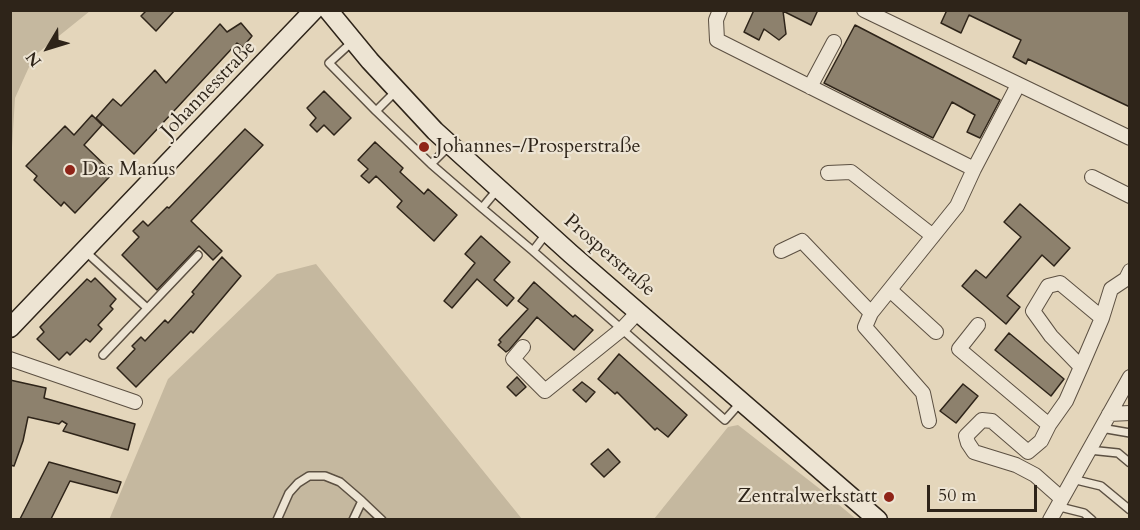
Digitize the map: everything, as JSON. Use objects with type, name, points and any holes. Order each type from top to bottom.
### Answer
[{"type":"main road","name":"Johannesstraße","points":[[10,328],[314,10]]},
{"type":"main road","name":"Prosperstraße","points":[[327,10],[397,90],[450,144],[638,312],[878,519]]},
{"type":"street","points":[[720,10],[716,20],[717,40],[974,169]]},
{"type":"street","points":[[864,10],[1130,138]]},
{"type":"street","points":[[810,87],[834,42]]},
{"type":"street","points":[[929,422],[923,393],[865,327],[871,313],[957,206],[1018,84]]},
{"type":"street","points":[[828,173],[851,172],[933,236]]},
{"type":"street","points":[[1092,177],[1130,196]]},
{"type":"street","points":[[781,252],[802,242],[871,313]]},
{"type":"street","points":[[1059,502],[1035,475],[1016,465],[974,452],[966,436],[982,420],[992,421],[1028,452],[1041,441],[1066,401],[1102,318],[1111,289],[1126,279],[1130,271]]},
{"type":"street","points":[[1081,367],[1051,336],[1033,311],[1037,300],[1048,286],[1060,283],[1102,318]]},
{"type":"street","points":[[890,290],[936,332]]},
{"type":"street","points":[[523,347],[513,359],[545,391],[622,329],[638,312]]},
{"type":"street","points":[[978,325],[959,349],[1049,426]]},
{"type":"street","points":[[10,359],[135,402]]},
{"type":"street","points":[[1050,519],[1130,377]]},
{"type":"street","points":[[1109,414],[1130,413]]},
{"type":"lane","points":[[353,41],[329,63],[431,164],[533,250],[724,420],[741,402]]},
{"type":"lane","points":[[376,111],[397,90]]},
{"type":"lane","points":[[431,164],[450,144]]},
{"type":"lane","points":[[482,208],[499,188]]},
{"type":"lane","points":[[533,250],[548,232]]},
{"type":"lane","points":[[85,251],[147,308]]},
{"type":"lane","points":[[103,356],[198,255]]},
{"type":"lane","points":[[1101,428],[1130,433]]},
{"type":"lane","points":[[1089,450],[1118,453],[1130,463]]},
{"type":"lane","points":[[278,519],[289,494],[309,476],[325,476],[340,482],[382,519]]},
{"type":"lane","points":[[1072,479],[1101,486],[1130,510]]},
{"type":"lane","points":[[353,519],[362,501]]},
{"type":"lane","points":[[1059,502],[1092,519]]},
{"type":"shaded area","points":[[11,10],[90,11],[34,56],[15,98],[11,164]]},
{"type":"shaded area","points":[[316,264],[522,519],[109,520],[168,379],[277,274]]},
{"type":"shaded area","points":[[738,425],[856,519],[654,519],[728,427]]},
{"type":"building","points":[[147,10],[175,10],[156,31],[141,16]]},
{"type":"building","points":[[754,10],[818,10],[811,25],[783,11],[786,34],[779,40],[764,29],[759,40],[744,32]]},
{"type":"building","points":[[947,10],[1130,10],[1130,107],[1028,59],[1026,64],[1013,57],[1021,40],[969,15],[961,33],[941,23]]},
{"type":"building","points":[[241,23],[252,36],[243,47],[237,43],[134,154],[96,118],[113,99],[121,106],[155,70],[166,83],[220,24],[227,32]]},
{"type":"building","points":[[855,25],[1000,100],[980,138],[967,132],[975,115],[952,102],[933,138],[824,83]]},
{"type":"building","points":[[324,91],[351,118],[334,135],[324,125],[317,132],[310,125],[316,118],[307,108]]},
{"type":"building","name":"Das Manus","points":[[92,115],[102,125],[84,145],[113,173],[75,213],[64,202],[61,206],[34,180],[37,176],[26,166],[65,126],[74,135]]},
{"type":"building","points":[[245,129],[263,145],[191,221],[222,251],[213,260],[199,246],[157,290],[122,255],[139,237],[133,231],[143,221],[148,226],[167,207],[169,208]]},
{"type":"building","points":[[375,142],[403,168],[400,172],[424,194],[428,189],[457,215],[434,241],[397,207],[402,201],[376,176],[369,183],[361,176],[368,169],[358,160]]},
{"type":"building","points":[[1020,204],[1070,248],[1054,266],[1042,255],[1007,296],[1020,307],[1006,324],[962,286],[976,270],[986,278],[1021,237],[1004,222]]},
{"type":"building","points":[[481,236],[510,262],[494,280],[514,298],[507,306],[477,279],[452,308],[444,301],[475,263],[465,254]]},
{"type":"building","points":[[222,257],[241,276],[193,333],[191,331],[136,387],[117,368],[135,349],[132,346],[141,337],[145,341],[165,320],[168,323]]},
{"type":"building","points":[[95,278],[116,299],[110,306],[113,309],[98,325],[102,329],[90,342],[86,339],[70,355],[67,352],[59,360],[37,339],[44,332],[40,327],[87,279],[91,282]]},
{"type":"building","points":[[534,282],[573,317],[575,315],[593,330],[574,350],[537,317],[509,350],[506,352],[498,345],[501,342],[499,340],[528,309],[518,301]]},
{"type":"building","points":[[1009,333],[1064,379],[1051,396],[995,350]]},
{"type":"building","points":[[619,354],[687,415],[668,437],[657,428],[655,430],[617,392],[615,394],[598,379]]},
{"type":"building","points":[[517,377],[526,387],[516,396],[507,387]]},
{"type":"building","points":[[10,380],[46,388],[44,398],[135,424],[128,450],[63,431],[67,424],[62,421],[59,424],[28,417],[14,466],[10,465]]},
{"type":"building","points":[[582,382],[595,392],[586,402],[573,390]]},
{"type":"building","points":[[963,384],[978,396],[956,423],[940,411]]},
{"type":"building","points":[[608,449],[620,462],[604,477],[591,464]]},
{"type":"building","points":[[49,462],[121,482],[117,493],[70,481],[51,519],[20,519]]},
{"type":"place","name":"Johannes-/Prosperstraße","points":[[424,147]]},
{"type":"place","name":"Das Manus","points":[[70,170]]},
{"type":"place","name":"Zentralwerkstatt","points":[[889,497]]}]
